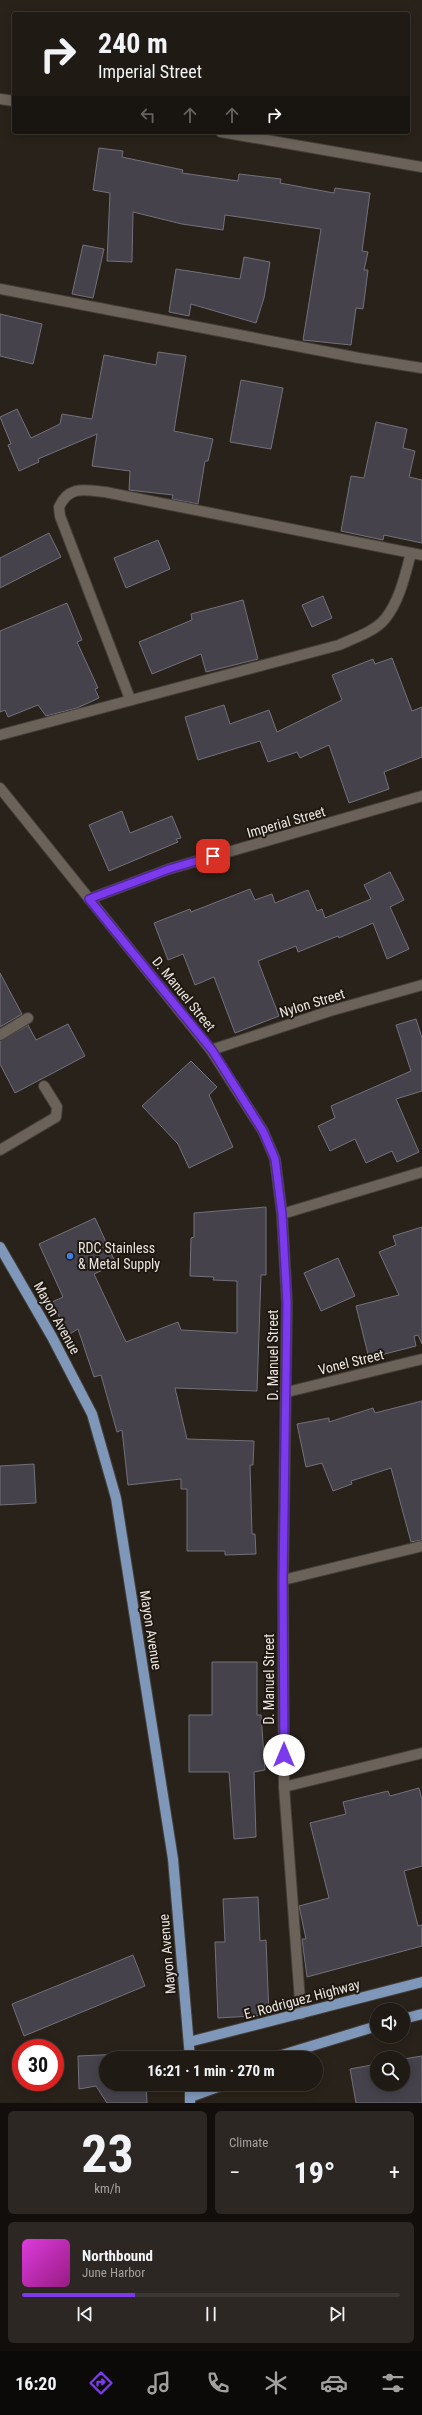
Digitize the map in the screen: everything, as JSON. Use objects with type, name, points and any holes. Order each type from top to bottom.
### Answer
[{"type":"main road","name":"Mayon Avenue","points":[[0,1248],[52,1337],[92,1414],[116,1498],[173,1859],[190,2051]]},
{"type":"main road","name":"E. Rodriguez Highway","points":[[189,2042],[422,1982]]},
{"type":"main road","points":[[410,2017],[422,2014]]},
{"type":"main road","points":[[295,2051],[370,2028]]},
{"type":"main road","points":[[190,2100],[210,2091]]},
{"type":"street","points":[[0,99],[12,101]]},
{"type":"street","points":[[232,134],[422,168]]},
{"type":"street","points":[[0,289],[359,358],[422,368]]},
{"type":"street","points":[[130,699],[60,516],[59,507],[72,491],[79,489],[105,492],[422,554]]},
{"type":"street","points":[[0,735],[130,699],[339,645],[368,632],[385,619],[402,588],[411,553]]},
{"type":"street","name":"D. Manuel Street","points":[[0,788],[212,1050],[263,1131],[275,1159],[282,1214],[287,1303],[287,1392],[283,1580],[284,1787],[300,2014]]},
{"type":"street","name":"Imperial Street","points":[[89,899],[169,869],[422,796]]},
{"type":"street","name":"Nylon Street","points":[[212,1050],[330,1011],[422,985]]},
{"type":"street","points":[[0,1035],[28,1018]]},
{"type":"street","points":[[0,1150],[56,1116],[57,1107],[44,1086]]},
{"type":"street","points":[[282,1214],[422,1172]]},
{"type":"street","name":"Vonel Street","points":[[287,1392],[422,1359]]},
{"type":"street","points":[[283,1580],[422,1546]]},
{"type":"street","points":[[284,1787],[422,1753]]},
{"type":"building","points":[[99,148],[123,151],[122,157],[183,170],[182,173],[238,181],[239,174],[281,179],[280,183],[334,193],[335,188],[370,193],[362,251],[368,252],[364,270],[368,270],[363,309],[356,308],[351,345],[303,340],[321,229],[225,215],[223,230],[182,224],[133,212],[132,262],[107,261],[110,193],[93,190]]},
{"type":"building","points":[[83,245],[104,249],[93,298],[72,294]]},
{"type":"building","points":[[244,257],[270,262],[264,298],[256,323],[191,304],[189,316],[169,312],[176,269],[240,279]]},
{"type":"building","points":[[0,314],[42,324],[33,364],[0,356]]},
{"type":"building","points":[[158,352],[186,356],[174,431],[213,439],[208,461],[205,461],[198,504],[172,499],[173,495],[129,490],[130,471],[92,466],[97,434],[38,459],[39,462],[19,471],[8,445],[11,444],[0,417],[17,409],[31,438],[60,424],[62,414],[92,419],[104,355],[156,365]]},
{"type":"building","points":[[241,380],[283,388],[271,449],[230,442]]},
{"type":"building","points":[[376,422],[407,429],[403,448],[415,451],[409,477],[422,480],[422,543],[384,535],[383,540],[341,531],[351,476],[364,478]]},
{"type":"building","points":[[49,533],[61,557],[0,588],[0,558]]},
{"type":"building","points":[[158,540],[170,569],[126,588],[114,558]]},
{"type":"building","points":[[323,596],[332,618],[312,627],[302,605]]},
{"type":"building","points":[[243,600],[258,659],[206,672],[201,654],[152,674],[139,642],[192,620],[191,614]]},
{"type":"building","points":[[67,603],[82,640],[77,642],[98,688],[95,689],[99,698],[77,708],[46,716],[38,705],[8,717],[5,710],[0,712],[0,631]]},
{"type":"building","points":[[392,658],[412,711],[422,707],[422,757],[384,772],[389,789],[349,803],[329,745],[300,758],[297,752],[268,762],[260,741],[198,760],[185,717],[224,705],[230,724],[269,710],[277,732],[342,700],[332,675],[373,659],[375,664]]},
{"type":"building","points":[[122,811],[130,833],[172,816],[181,838],[176,839],[178,842],[109,871],[89,825]]},
{"type":"building","points":[[390,872],[404,900],[390,907],[409,949],[387,959],[373,923],[339,938],[338,936],[298,952],[296,946],[258,961],[279,1016],[235,1033],[214,977],[195,985],[183,954],[168,960],[154,923],[190,909],[191,912],[250,889],[255,900],[272,894],[275,903],[308,890],[317,911],[322,909],[325,918],[371,899],[364,885]]},
{"type":"building","points":[[0,973],[22,1014],[0,1027]]},
{"type":"building","points":[[416,1019],[422,1038],[422,1091],[396,1099],[419,1152],[397,1162],[392,1151],[366,1163],[355,1139],[330,1151],[318,1126],[335,1118],[331,1106],[411,1071],[396,1025]]},
{"type":"building","points":[[68,1024],[85,1056],[15,1093],[0,1064],[0,1041],[28,1025],[36,1040]]},
{"type":"building","points":[[191,1061],[217,1087],[209,1095],[233,1147],[189,1168],[178,1144],[142,1106]]},
{"type":"building","points":[[266,1207],[266,1275],[261,1275],[257,1391],[175,1388],[187,1439],[254,1441],[253,1465],[250,1465],[252,1534],[255,1534],[256,1554],[225,1555],[225,1551],[187,1551],[187,1489],[181,1489],[181,1479],[128,1485],[122,1430],[117,1432],[101,1375],[94,1377],[78,1329],[68,1335],[52,1302],[63,1297],[39,1244],[95,1218],[116,1264],[94,1274],[126,1342],[178,1322],[181,1330],[237,1333],[237,1281],[213,1280],[214,1277],[190,1276],[191,1238],[194,1237],[194,1213]]},
{"type":"building","points":[[422,1227],[422,1344],[418,1335],[414,1336],[416,1346],[369,1358],[356,1306],[399,1295],[379,1252],[396,1245],[393,1236]]},
{"type":"building","points":[[338,1258],[355,1296],[321,1311],[304,1273]]},
{"type":"building","points":[[422,1401],[422,1540],[411,1542],[391,1468],[351,1481],[352,1484],[333,1491],[322,1463],[306,1467],[297,1424],[329,1418],[329,1422],[373,1408],[375,1413]]},
{"type":"building","points":[[34,1464],[36,1503],[0,1505],[0,1466]]},
{"type":"building","points":[[212,1662],[257,1662],[257,1715],[261,1715],[265,1770],[254,1772],[256,1837],[234,1839],[229,1772],[189,1772],[189,1715],[212,1715]]},
{"type":"building","points":[[419,1788],[422,1800],[422,1866],[404,1871],[418,1926],[422,1925],[422,1946],[307,1977],[302,1939],[306,1939],[299,1906],[329,1898],[310,1823],[346,1814],[343,1802],[388,1791],[390,1796]]},
{"type":"building","points":[[258,1897],[260,1941],[266,1940],[269,2015],[218,2018],[215,1942],[225,1942],[223,1899]]},
{"type":"building","points":[[133,1955],[145,1986],[24,2036],[12,2004]]},
{"type":"building","points":[[99,2055],[99,2091],[96,2086],[79,2089],[78,2056]]},
{"type":"building","points":[[422,2056],[422,2103],[356,2103],[350,2069],[370,2065],[370,2091],[410,2091],[410,2058]]},
{"type":"building","points":[[99,2091],[146,2091],[147,2103],[107,2103]]},
{"type":"place","name":"RDC Stainless & Metal Supply","points":[[70,1256]]},
{"type":"route","points":[[213,856],[169,869],[89,899],[212,1050],[263,1131],[275,1159],[282,1214],[287,1303],[287,1392],[283,1580],[284,1755]]}]
